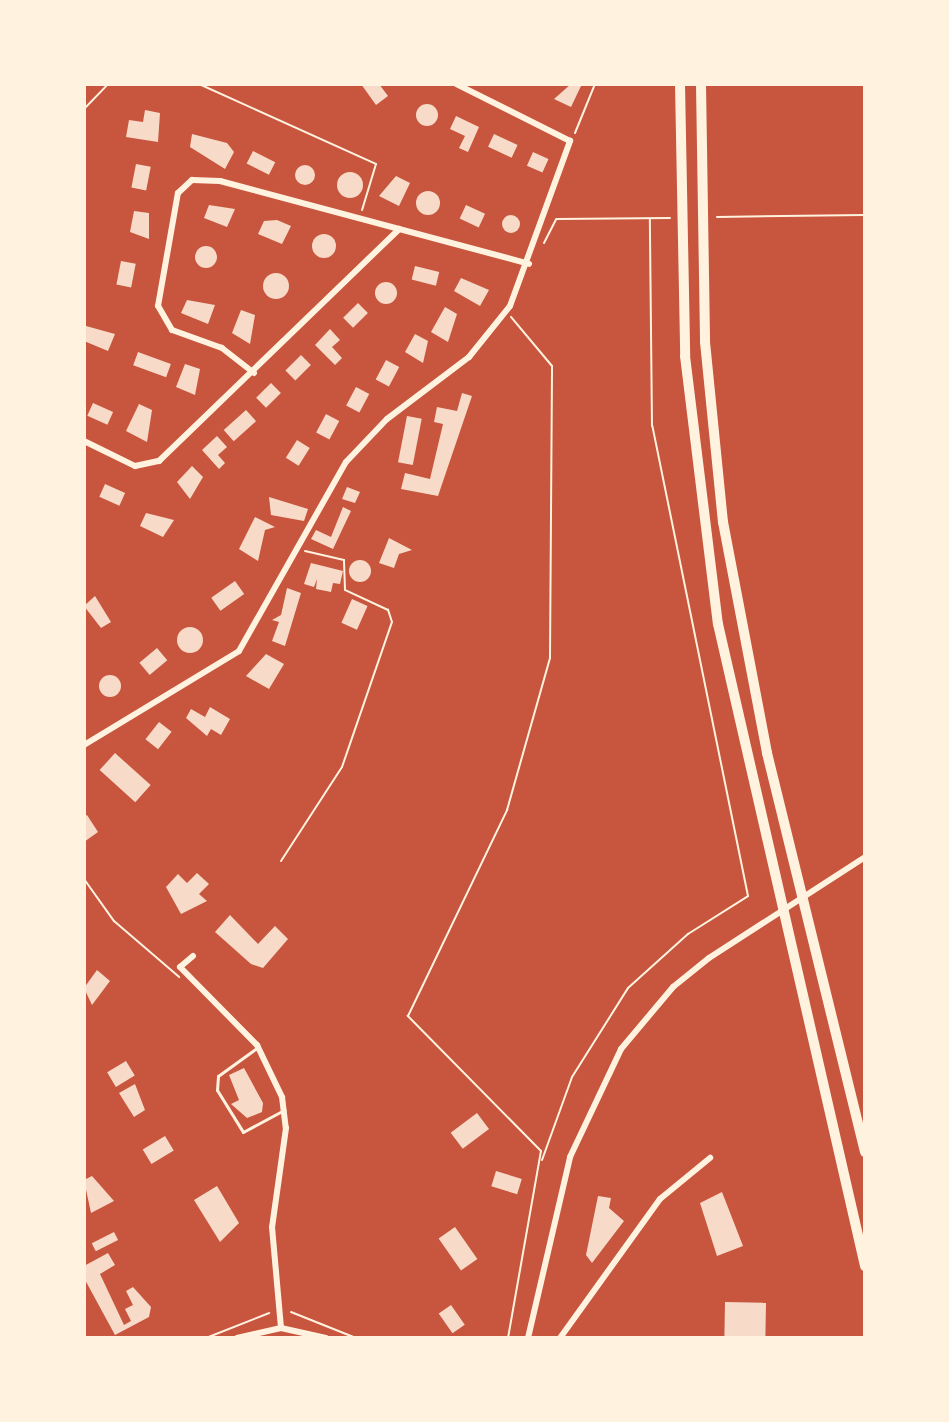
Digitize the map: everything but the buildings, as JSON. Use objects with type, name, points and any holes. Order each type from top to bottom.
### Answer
[{"type":"highway","points":[[680,84],[680,233],[695,466],[718,624],[865,1266]]},
{"type":"highway","points":[[701,84],[700,203],[711,427],[737,609],[865,1152]]},
{"type":"street","points":[[84,745],[239,651],[346,462],[387,419],[469,357],[506,311],[529,264],[570,141],[456,84]]},
{"type":"street","points":[[254,373],[222,348],[172,330],[161,315],[178,193],[204,177],[529,264]]},
{"type":"street","points":[[84,441],[147,467],[254,373],[399,229]]},
{"type":"street","points":[[528,1338],[570,1157],[600,1082],[673,987],[747,932],[865,857]]},
{"type":"street","points":[[193,956],[180,967],[259,1047],[276,1073],[284,1110],[272,1227],[281,1328]]},
{"type":"street","points":[[560,1338],[660,1199],[710,1158]]},
{"type":"street","points":[[237,1338],[281,1328],[326,1338]]},
{"type":"lane","points":[[259,1047],[218,1076],[217,1090],[243,1132],[284,1110]]},
{"type":"path","points":[[84,109],[108,84]]},
{"type":"path","points":[[199,84],[376,164],[359,219]]},
{"type":"path","points":[[570,141],[595,84]]},
{"type":"path","points":[[508,1338],[542,1161],[572,1077],[628,988],[688,934],[748,896],[652,426],[650,219]]},
{"type":"path","points":[[506,311],[552,366],[550,658],[507,810],[408,1016],[541,1151],[542,1161]]},
{"type":"path","points":[[281,861],[342,767],[392,622],[388,610],[345,590],[344,560],[296,549]]},
{"type":"path","points":[[84,879],[173,980],[187,974]]}]
